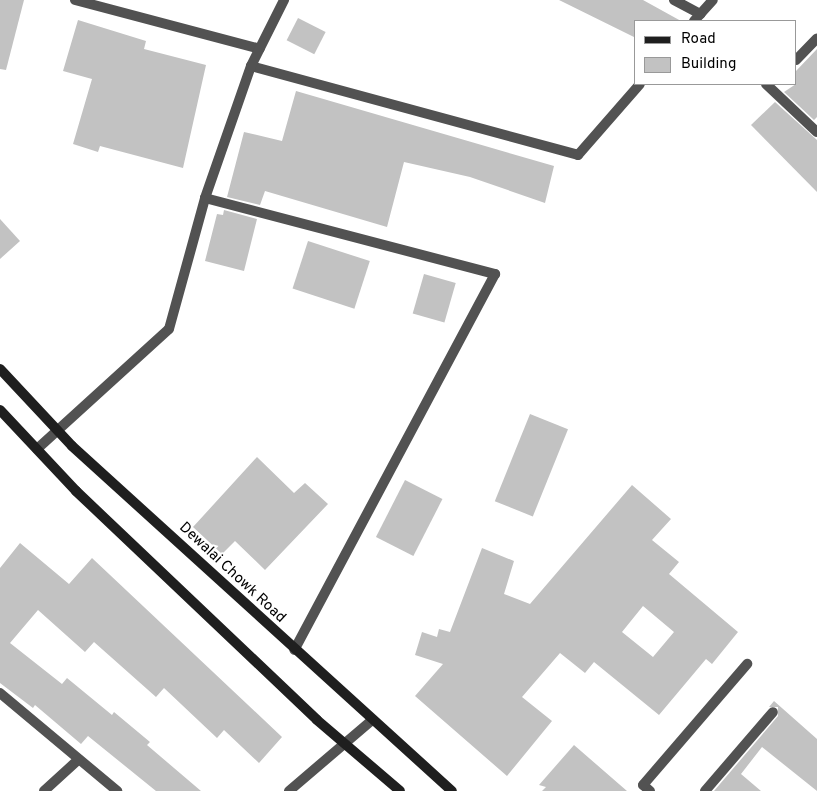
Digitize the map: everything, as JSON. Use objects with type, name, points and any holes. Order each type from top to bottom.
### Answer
[{"type":"main road","name":"Dewalai Chowk Road","points":[[0,369],[59,433],[294,650],[452,791]]},
{"type":"main road","points":[[0,410],[76,491],[344,743],[400,791]]},
{"type":"street","points":[[74,0],[260,49]]},
{"type":"street","points":[[37,449],[59,433],[169,330],[205,198],[251,66],[284,0]]},
{"type":"street","points":[[674,0],[697,18],[713,0]]},
{"type":"street","points":[[797,59],[817,38]]},
{"type":"street","points":[[251,66],[578,156],[639,85]]},
{"type":"street","points":[[769,85],[816,128]]},
{"type":"street","points":[[205,198],[494,274],[294,650]]},
{"type":"street","points":[[650,791],[643,786],[747,664]]},
{"type":"street","points":[[0,693],[117,791]]},
{"type":"street","points":[[705,791],[773,712]]},
{"type":"street","points":[[289,791],[372,720]]},
{"type":"street","points":[[44,791],[79,760]]},
{"type":"building","points":[[0,0],[24,0],[6,70],[0,69]]},
{"type":"building","points":[[559,0],[643,0],[679,20],[634,20],[634,37]]},
{"type":"building","points":[[298,18],[326,32],[314,54],[287,40]]},
{"type":"building","points":[[78,20],[146,41],[144,49],[206,65],[183,168],[100,146],[98,152],[73,144],[92,79],[63,71]]},
{"type":"building","points":[[817,49],[817,117],[814,120],[784,92],[797,85],[797,70]]},
{"type":"building","points":[[296,91],[554,166],[545,203],[470,177],[404,162],[387,227],[265,191],[260,205],[227,197],[244,132],[282,141]]},
{"type":"building","points":[[775,102],[817,140],[817,192],[751,125]]},
{"type":"building","points":[[224,210],[257,219],[244,271],[205,261],[217,214],[223,215]]},
{"type":"building","points":[[0,219],[20,241],[0,259]]},
{"type":"building","points":[[308,241],[370,261],[354,309],[293,289]]},
{"type":"building","points":[[424,274],[456,283],[444,323],[413,313]]},
{"type":"building","points":[[530,414],[568,429],[533,517],[495,501]]},
{"type":"building","points":[[257,457],[294,493],[305,483],[328,504],[265,570],[235,541],[222,554],[193,527]]},
{"type":"building","points":[[405,480],[442,499],[413,556],[376,537]]},
{"type":"building","points":[[632,485],[671,519],[652,540],[679,562],[669,574],[738,632],[712,664],[706,659],[659,715],[594,662],[585,673],[560,653],[522,697],[552,721],[507,776],[415,696],[443,664],[415,655],[422,632],[437,637],[439,629],[450,632],[482,548],[514,561],[504,594],[530,604]],"holes":[[[643,606],[674,632],[653,657],[622,632]]]},
{"type":"building","points":[[20,543],[69,584],[92,558],[282,737],[259,763],[224,730],[217,738],[164,688],[156,697],[94,642],[85,652],[38,610],[10,643],[62,684],[67,678],[112,715],[114,712],[150,742],[147,745],[201,791],[156,791],[88,736],[81,744],[35,705],[33,708],[0,683],[0,568]]},
{"type":"building","points":[[774,701],[817,739],[817,791],[762,747],[741,774],[761,791],[714,791],[778,716],[778,707],[769,707]]},
{"type":"building","points":[[574,745],[627,791],[542,791],[546,787],[539,785]]}]
